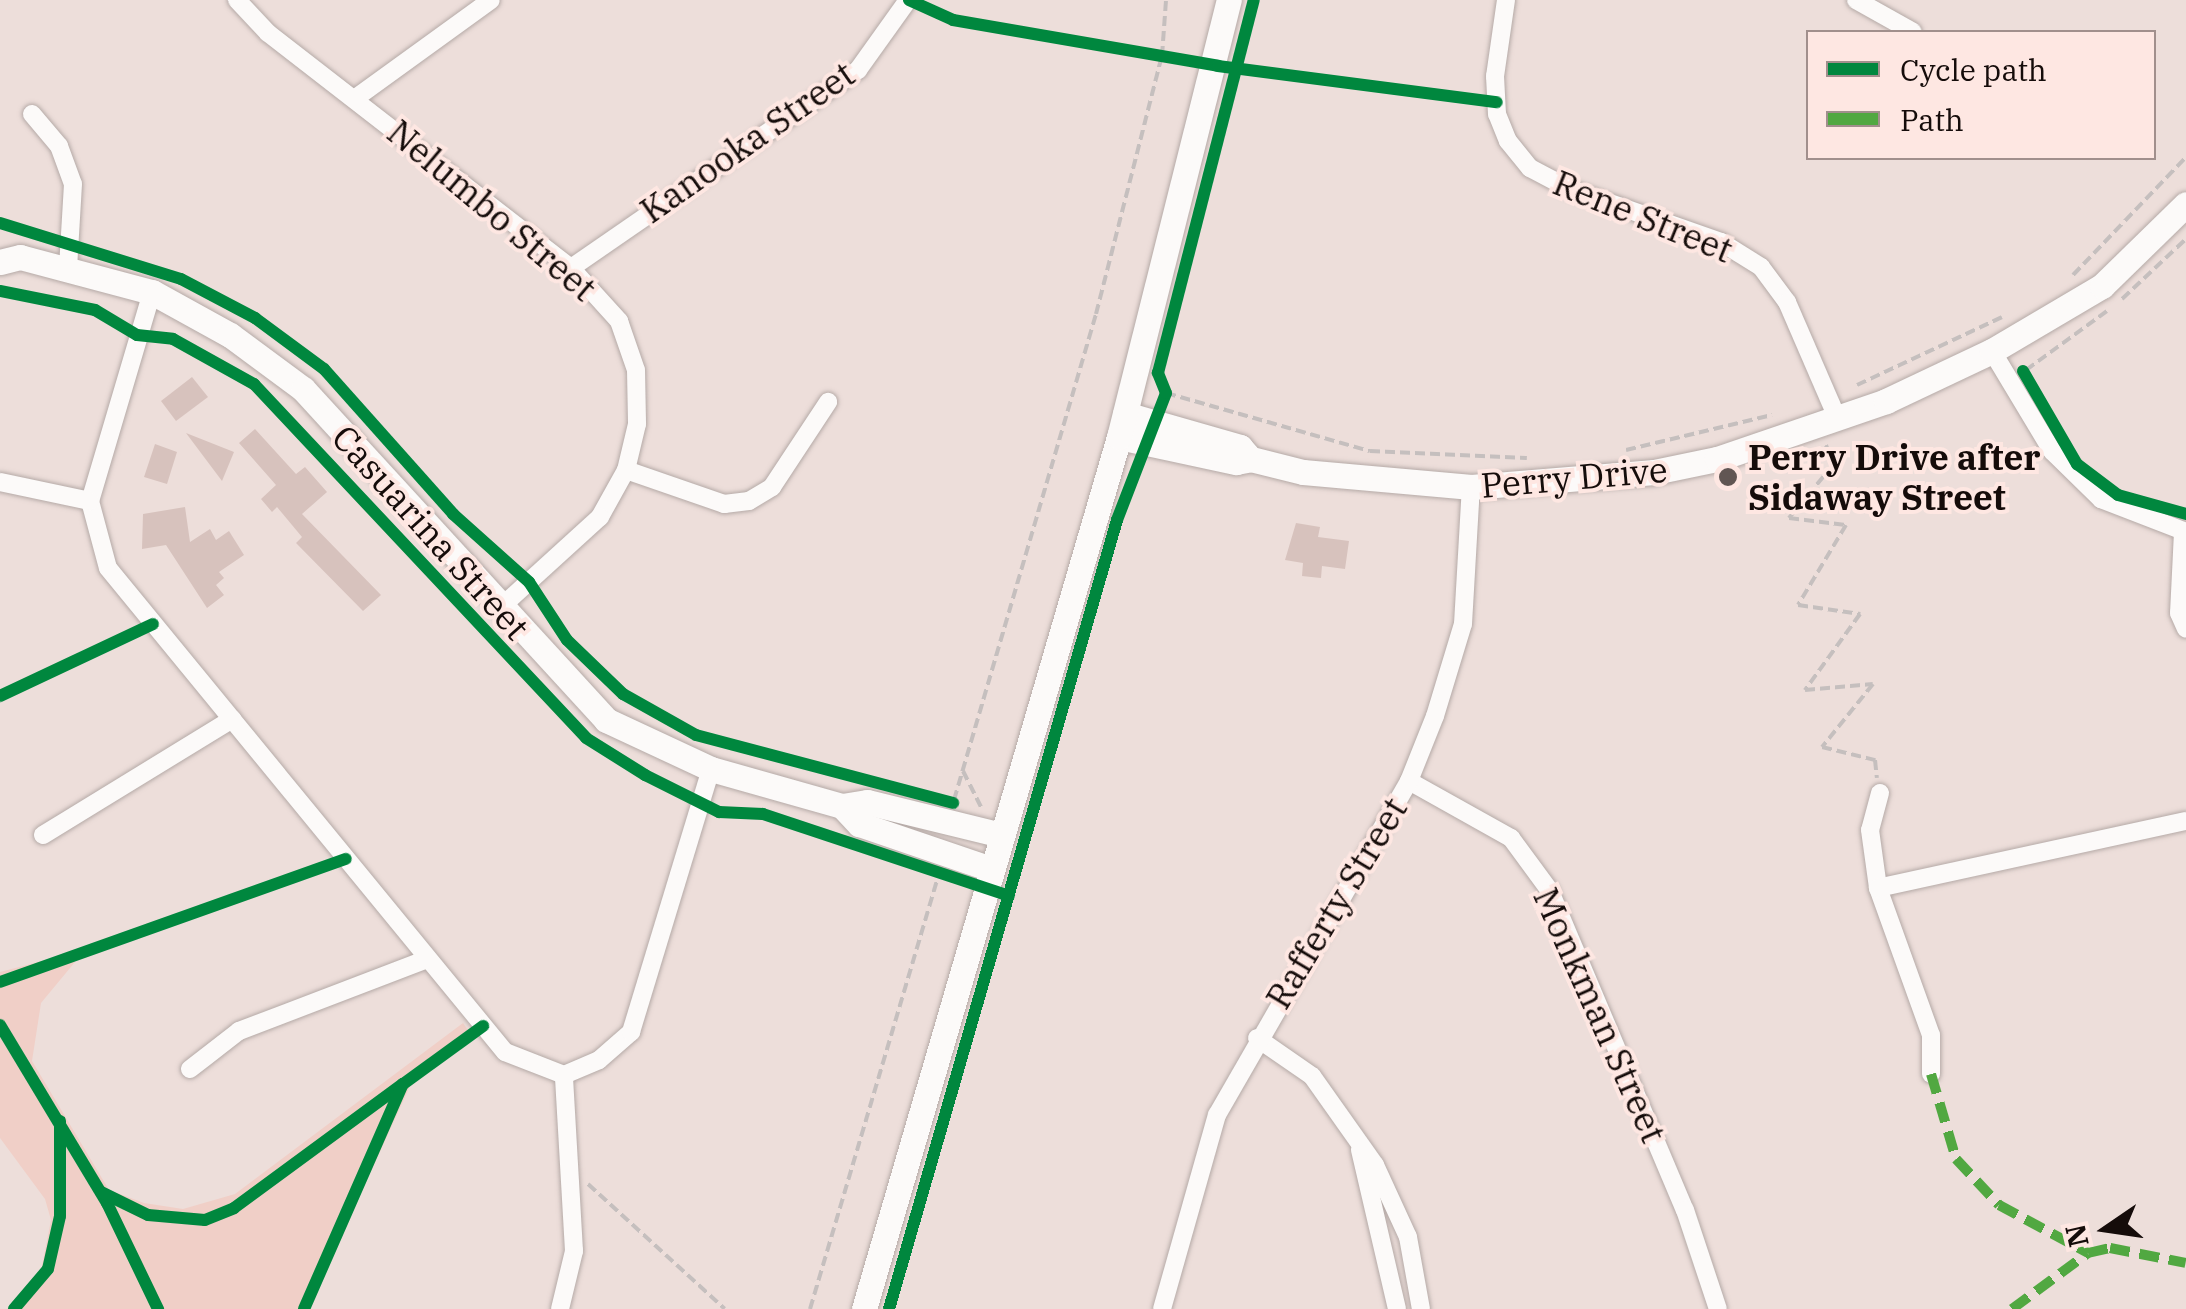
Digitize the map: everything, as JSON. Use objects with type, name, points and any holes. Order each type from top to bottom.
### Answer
[{"type":"street","name":"Nelumbo Street","points":[[237,0],[268,33],[357,97],[570,268],[619,321],[636,370],[638,424],[626,470],[600,518],[500,608]]},
{"type":"street","points":[[357,97],[491,0]]},
{"type":"street","name":"Kanooka Street","points":[[570,268],[858,70],[908,0]]},
{"type":"street","points":[[864,1309],[1122,426],[1229,0]]},
{"type":"street","name":"Rene Street","points":[[1506,0],[1495,76],[1498,114],[1530,168],[1721,242],[1761,268],[1787,302],[1836,419]]},
{"type":"street","points":[[1856,0],[1909,30]]},
{"type":"street","points":[[32,114],[59,146],[74,184],[68,267]]},
{"type":"street","name":"Perry Drive","points":[[1122,426],[1236,462],[1250,459],[1304,472],[1471,487],[1654,472],[1772,445],[1992,350],[2102,286],[2186,204]]},
{"type":"street","name":"Casuarina Street","points":[[7,253],[152,292],[230,335],[302,389],[606,720],[712,769],[842,806],[867,802],[943,807],[1001,835]]},
{"type":"street","points":[[152,292],[90,501],[108,568],[505,1052],[564,1074],[600,1060],[631,1032],[712,769]]},
{"type":"street","points":[[1992,350],[2052,450],[2101,499],[2184,532],[2178,613],[2186,629]]},
{"type":"street","points":[[626,470],[724,504],[749,501],[772,487],[828,402]]},
{"type":"street","name":"Perry Drive","points":[[1122,426],[1155,422],[1240,447],[1250,459]]},
{"type":"street","points":[[0,482],[90,501]]},
{"type":"street","name":"Rafferty Street","points":[[1162,1309],[1196,1174],[1256,1038],[1409,780],[1463,624],[1471,487]]},
{"type":"street","points":[[43,835],[232,719]]},
{"type":"street","name":"Monkman Street","points":[[1409,780],[1511,838],[1550,891],[1685,1210],[1718,1309]]},
{"type":"street","points":[[1880,794],[1870,830],[1878,888],[1931,1035],[1931,1074]]},
{"type":"street","name":"Casuarina Street","points":[[842,806],[860,824],[931,863],[988,879]]},
{"type":"street","points":[[1878,888],[2186,821]]},
{"type":"street","points":[[190,1069],[239,1031],[428,958]]},
{"type":"street","points":[[1256,1038],[1312,1076],[1388,1188],[1408,1236],[1420,1309]]},
{"type":"street","points":[[560,1309],[574,1252],[564,1074]]},
{"type":"street","points":[[1360,1150],[1397,1309]]},
{"type":"path","points":[[943,807],[1096,314],[1162,56],[1166,0]]},
{"type":"path","points":[[1142,52],[1180,59]]},
{"type":"path","points":[[2070,278],[2186,156]]},
{"type":"path","points":[[2024,377],[2142,284],[2186,240]]},
{"type":"path","points":[[1810,451],[1836,419],[2014,313]]},
{"type":"path","points":[[1155,422],[1166,392],[1158,373]]},
{"type":"path","points":[[1166,392],[1370,452],[1531,458]]},
{"type":"path","points":[[1622,451],[1791,410]]},
{"type":"path","points":[[1830,456],[1833,466],[1789,518],[1846,526],[1798,605],[1860,614],[1804,690],[1873,684],[1822,747],[1875,760],[1880,794]]},
{"type":"path","points":[[810,1309],[931,863],[988,879]]},
{"type":"path","points":[[570,1168],[726,1309]]},
{"type":"shaded area","points":[[73,953],[75,962],[41,1003],[32,1061],[109,1190],[144,1203],[183,1209],[235,1194],[463,1023],[474,1039],[410,1086],[308,1309],[7,1309],[41,1271],[51,1220],[45,1199],[0,1138],[0,972]]},
{"type":"building","points":[[192,377],[208,397],[176,421],[161,401]]},
{"type":"building","points":[[255,429],[296,474],[305,467],[327,492],[302,514],[381,595],[363,611],[296,543],[302,537],[277,507],[272,512],[261,499],[276,485],[239,443]]},
{"type":"building","points":[[186,433],[234,452],[222,481]]},
{"type":"building","points":[[155,444],[177,452],[167,484],[144,477]]},
{"type":"building","points":[[185,507],[190,542],[210,529],[216,540],[229,531],[244,555],[219,572],[224,578],[216,585],[224,595],[207,608],[166,545],[142,549],[143,514]]},
{"type":"building","points":[[1296,523],[1320,527],[1318,537],[1349,541],[1345,569],[1322,566],[1321,578],[1302,576],[1303,563],[1285,560]]},
{"type":"marked path","points":[[1931,1074],[1956,1159],[1999,1205],[2088,1253]]},
{"type":"marked path","points":[[2012,1309],[2088,1253],[2110,1248],[2186,1263]]},
{"type":"cycle path","points":[[909,0],[953,20],[1218,66],[1497,102]]},
{"type":"cycle path","points":[[889,1309],[1117,520],[1166,393],[1158,373],[1254,0]]},
{"type":"cycle path","points":[[0,223],[181,279],[255,318],[324,369],[453,514],[529,582],[567,640],[623,694],[696,735],[953,803]]},
{"type":"cycle path","points":[[0,291],[95,310],[137,335],[173,339],[254,384],[586,738],[645,775],[719,812],[763,814],[1009,896]]},
{"type":"cycle path","points":[[2023,371],[2077,464],[2118,495],[2186,514]]},
{"type":"cycle path","points":[[0,696],[153,624]]},
{"type":"cycle path","points":[[0,982],[346,859]]},
{"type":"cycle path","points":[[0,1025],[107,1203],[158,1309]]},
{"type":"cycle path","points":[[304,1309],[403,1084],[483,1026]]},
{"type":"cycle path","points":[[101,1192],[148,1215],[205,1220],[234,1208],[403,1084]]},
{"type":"cycle path","points":[[14,1309],[48,1269],[60,1216],[60,1121]]},
{"type":"place","name":"Perry Drive after Sidaway Street","points":[[1728,477]]}]
